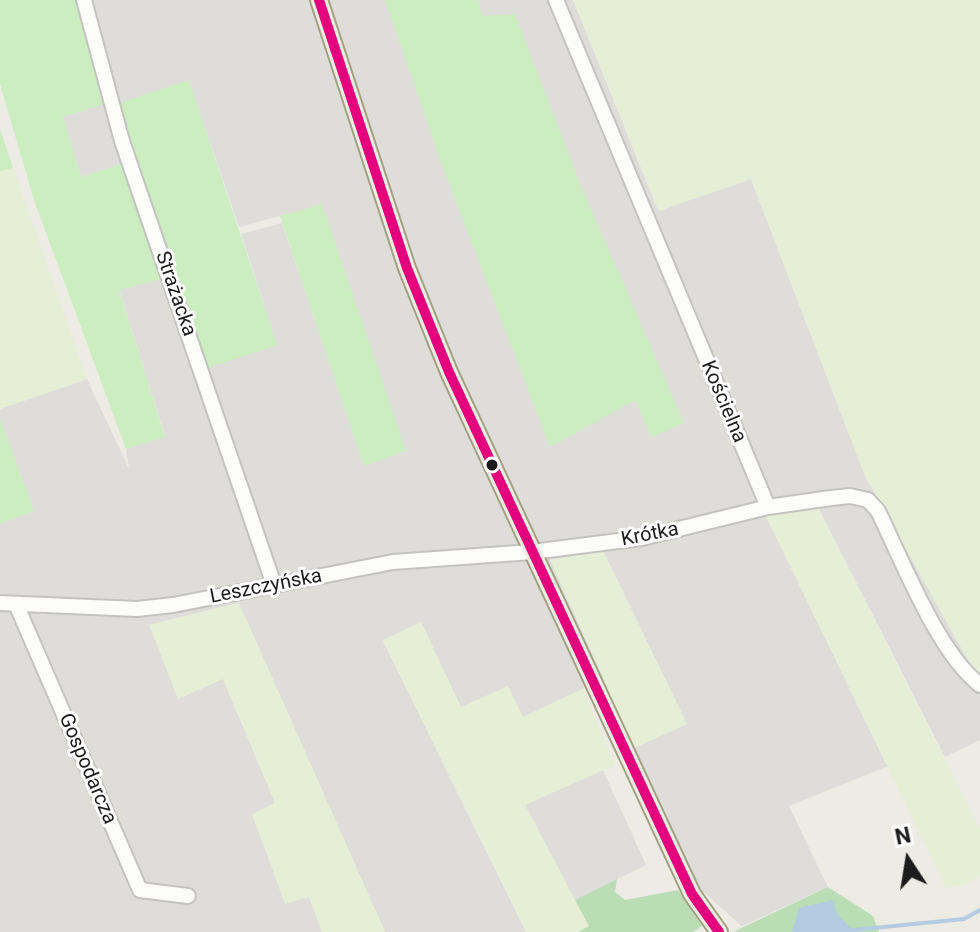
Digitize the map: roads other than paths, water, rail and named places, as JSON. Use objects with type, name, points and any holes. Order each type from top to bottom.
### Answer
[{"type":"main road","points":[[319,0],[407,268],[449,372],[692,894],[719,932]]},
{"type":"street","name":"Strażacka","points":[[84,0],[122,141],[274,585]]},
{"type":"street","name":"Kościelna","points":[[556,0],[768,507]]},
{"type":"street","points":[[768,507],[850,496],[868,500],[878,511],[944,644],[960,667],[980,685]]},
{"type":"street","name":"Krótka","points":[[532,552],[642,538],[768,507]]},
{"type":"street","name":"Leszczyńska","points":[[0,603],[137,609],[173,605],[393,562],[532,552]]},
{"type":"street","name":"Gospodarcza","points":[[16,604],[140,890],[188,896]]},
{"type":"water","points":[[833,900],[838,915],[855,932],[792,932],[799,908]]},
{"type":"waterway","points":[[853,930],[964,919],[980,910]]}]
